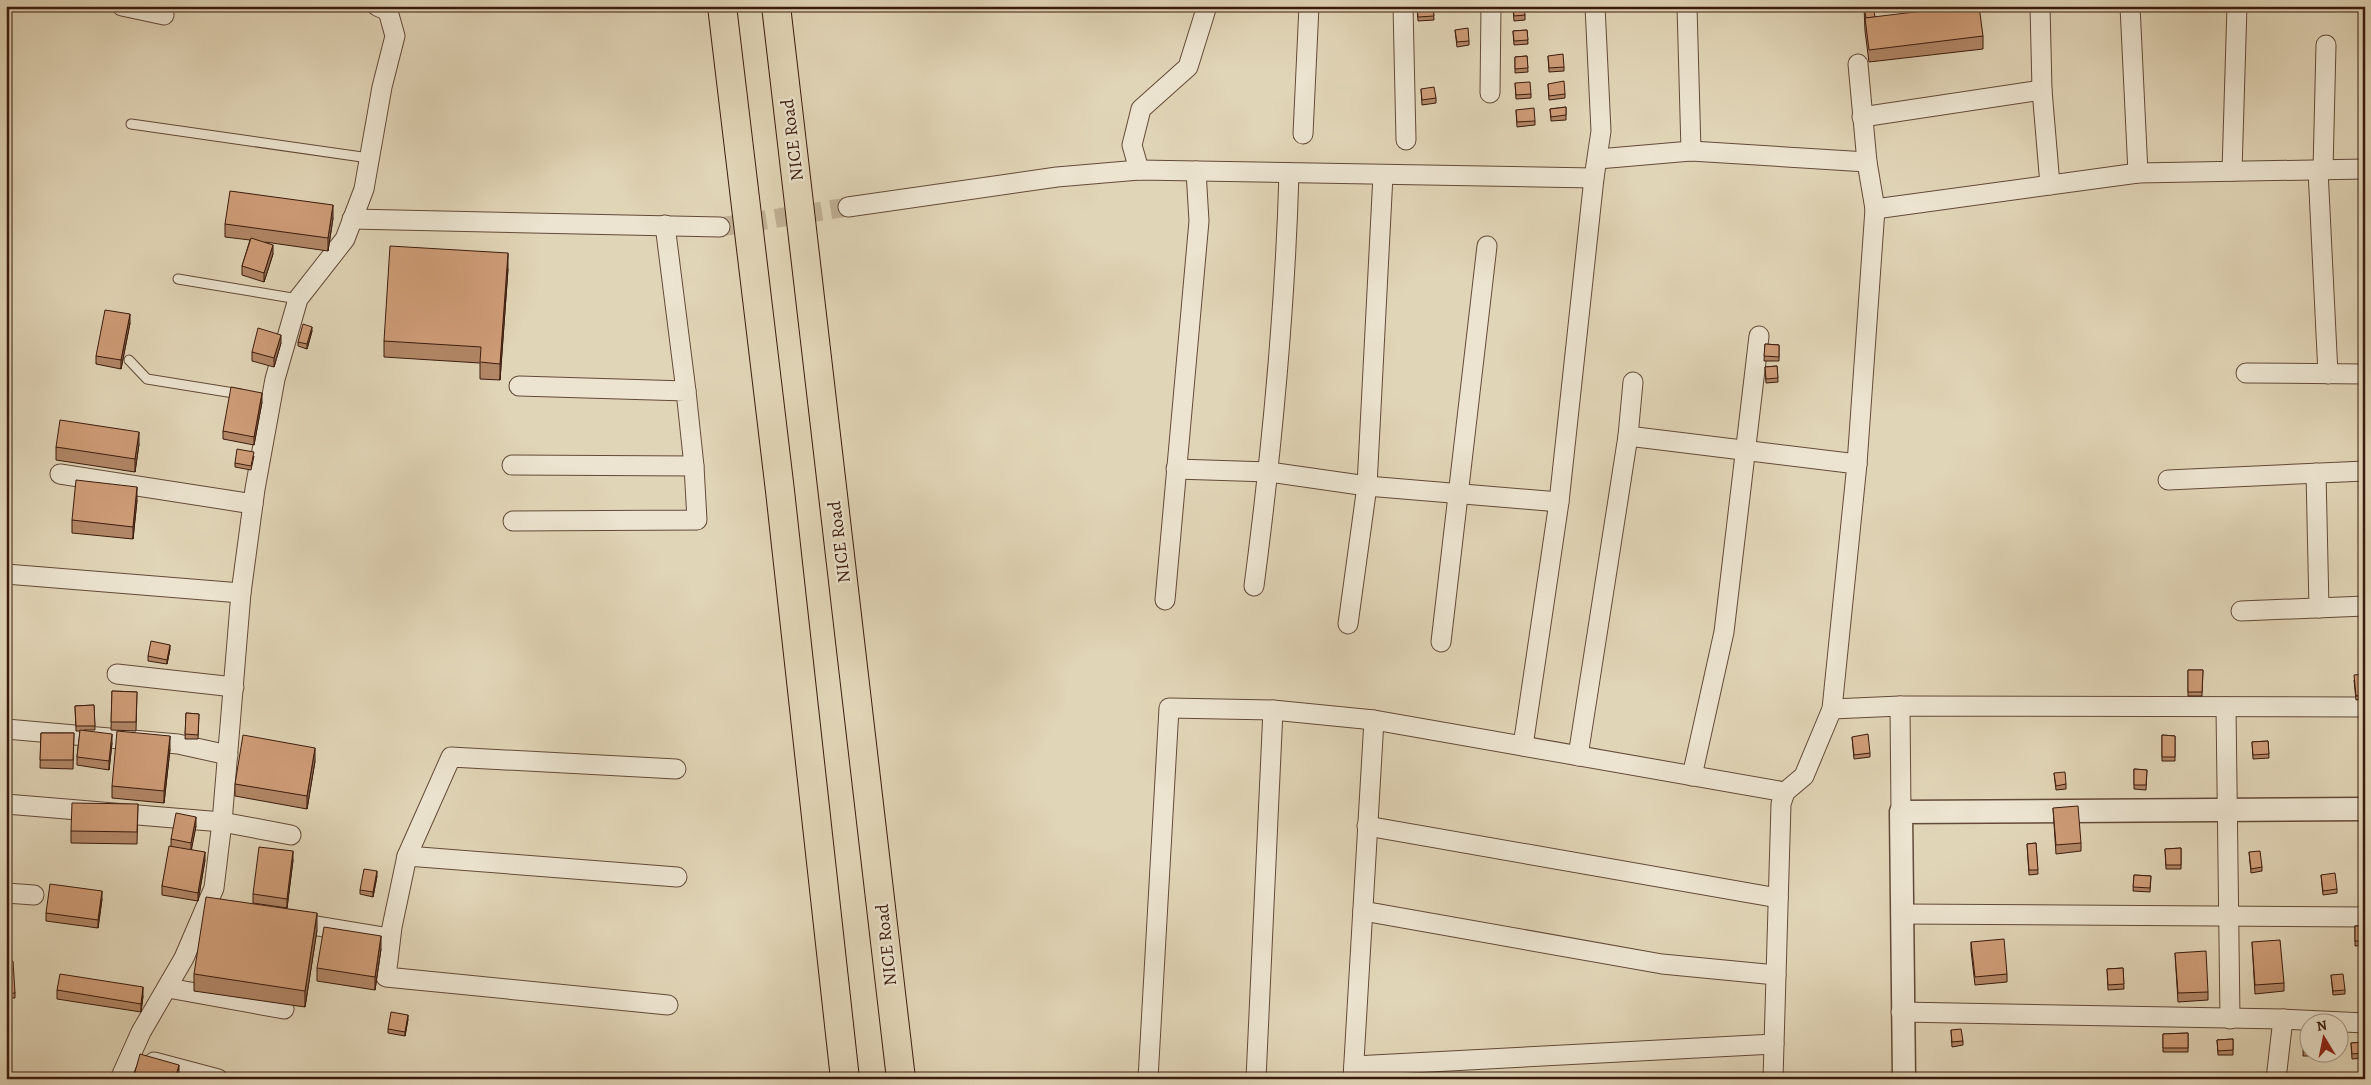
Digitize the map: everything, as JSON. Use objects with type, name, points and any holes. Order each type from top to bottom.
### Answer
[{"type":"highway","points":[[722,6],[781,501],[845,1079]]},
{"type":"highway","name":"NICE Road","points":[[776,6],[901,1079]]},
{"type":"street","points":[[122,6],[164,15]]},
{"type":"street","points":[[120,1079],[141,1032],[184,958],[214,888],[222,822],[241,593],[253,504],[261,398],[298,299],[345,239],[364,188],[382,87],[395,36],[388,12],[377,6]]},
{"type":"street","points":[[1139,170],[1132,145],[1141,109],[1188,66],[1207,6]]},
{"type":"street","points":[[1303,134],[1309,6]]},
{"type":"street","points":[[1403,6],[1406,140]]},
{"type":"street","points":[[1490,93],[1492,6]]},
{"type":"street","points":[[1523,746],[1559,502],[1594,178],[1601,131],[1595,6]]},
{"type":"street","points":[[1687,6],[1691,151]]},
{"type":"street","points":[[2040,6],[2042,90],[2050,185]]},
{"type":"street","points":[[2130,6],[2138,172]]},
{"type":"street","points":[[2232,171],[2237,6]]},
{"type":"street","points":[[2326,45],[2320,170],[2328,374]]},
{"type":"street","points":[[1773,1079],[1781,804],[1785,792],[1804,776],[1832,709],[1857,464],[1875,209],[1866,162],[1858,64]]},
{"type":"street","points":[[1862,117],[2042,90]]},
{"type":"street","points":[[1598,159],[1691,151],[1866,162]]},
{"type":"street","points":[[1875,209],[2138,172],[2365,169]]},
{"type":"street","points":[[848,207],[1057,178],[1139,170],[1594,178]]},
{"type":"street","points":[[1165,600],[1199,221],[1196,171]]},
{"type":"street","points":[[1254,586],[1269,472],[1287,248],[1289,173]]},
{"type":"street","points":[[1348,624],[1367,486],[1383,175]]},
{"type":"street","points":[[352,219],[720,227]]},
{"type":"street","points":[[513,521],[698,520],[686,391],[664,225]]},
{"type":"street","points":[[1441,642],[1487,246]]},
{"type":"street","points":[[1692,776],[1724,632],[1759,336]]},
{"type":"street","points":[[2246,373],[2365,374]]},
{"type":"street","points":[[1578,756],[1628,436],[1633,382]]},
{"type":"street","points":[[519,386],[686,391]]},
{"type":"street","points":[[1628,436],[1857,464]]},
{"type":"street","points":[[512,465],[694,466]]},
{"type":"street","points":[[1176,469],[1269,472],[1367,486],[1559,502]]},
{"type":"street","points":[[2168,480],[2365,471]]},
{"type":"street","points":[[2316,473],[2319,608]]},
{"type":"street","points":[[60,474],[253,504]]},
{"type":"street","points":[[6,574],[241,593]]},
{"type":"street","points":[[2241,611],[2365,606]]},
{"type":"street","points":[[117,674],[234,688]]},
{"type":"street","points":[[1832,709],[1900,706],[2365,707]]},
{"type":"street","points":[[1900,706],[1901,1012],[1904,1079]]},
{"type":"street","points":[[2226,707],[2230,1019]]},
{"type":"street","points":[[1148,1079],[1169,708],[1273,710],[1374,720],[1785,792]]},
{"type":"street","points":[[1256,1079],[1273,710]]},
{"type":"street","points":[[1374,720],[1353,1072],[1774,1044]]},
{"type":"street","points":[[6,729],[178,744],[228,755]]},
{"type":"street","points":[[668,1005],[386,977],[390,938],[407,856],[451,756],[676,769]]},
{"type":"street","points":[[6,804],[222,822],[291,834]]},
{"type":"street","points":[[1901,812],[2365,808]]},
{"type":"street","points":[[1367,826],[1778,898]]},
{"type":"street","points":[[407,856],[677,878]]},
{"type":"street","points":[[6,893],[34,895]]},
{"type":"street","points":[[205,909],[224,912]]},
{"type":"street","points":[[1363,911],[1662,964],[1776,975]]},
{"type":"street","points":[[1902,914],[2228,918],[2365,917]]},
{"type":"street","points":[[273,919],[390,938]]},
{"type":"street","points":[[168,988],[284,1009]]},
{"type":"street","points":[[1901,1012],[2283,1019],[2365,1023]]},
{"type":"street","points":[[2276,1079],[2283,1019]]},
{"type":"street","points":[[131,1056],[218,1079]]},
{"type":"lane","points":[[131,124],[369,158]]},
{"type":"lane","points":[[178,279],[298,299]]},
{"type":"lane","points":[[130,360],[147,379],[261,398]]},
{"type":"building","points":[[1433,6],[1434,16],[1418,17],[1417,7]]},
{"type":"building","points":[[1524,6],[1525,15],[1514,16],[1513,8]]},
{"type":"building","points":[[1873,6],[1875,17],[1866,18],[1864,7]]},
{"type":"building","points":[[1964,6],[1979,6],[1983,36],[1869,50],[1865,18]]},
{"type":"building","points":[[1468,28],[1469,41],[1457,42],[1455,30]]},
{"type":"building","points":[[1527,30],[1528,40],[1514,41],[1513,31]]},
{"type":"building","points":[[1563,54],[1564,67],[1549,68],[1548,56]]},
{"type":"building","points":[[1527,56],[1528,68],[1515,69],[1515,57]]},
{"type":"building","points":[[1564,81],[1565,94],[1549,96],[1548,84]]},
{"type":"building","points":[[1530,82],[1531,94],[1516,95],[1515,83]]},
{"type":"building","points":[[1434,87],[1436,98],[1422,100],[1421,89]]},
{"type":"building","points":[[1566,107],[1566,115],[1551,117],[1550,109]]},
{"type":"building","points":[[1534,108],[1535,121],[1517,122],[1516,110]]},
{"type":"building","points":[[230,191],[333,205],[328,238],[225,224]]},
{"type":"building","points":[[251,238],[273,245],[264,273],[242,266]]},
{"type":"building","points":[[390,246],[508,253],[500,364],[480,362],[481,347],[384,341]]},
{"type":"building","points":[[105,310],[130,314],[121,360],[96,356]]},
{"type":"building","points":[[303,324],[312,327],[307,344],[298,342]]},
{"type":"building","points":[[258,328],[281,335],[274,358],[252,352]]},
{"type":"building","points":[[1765,344],[1779,345],[1779,357],[1764,356]]},
{"type":"building","points":[[1777,366],[1778,378],[1766,379],[1765,367]]},
{"type":"building","points":[[231,387],[262,393],[254,437],[223,431]]},
{"type":"building","points":[[60,420],[139,432],[135,459],[56,447]]},
{"type":"building","points":[[237,449],[254,452],[251,466],[235,463]]},
{"type":"building","points":[[76,480],[137,487],[133,527],[72,520]]},
{"type":"building","points":[[151,641],[170,645],[167,660],[148,656]]},
{"type":"building","points":[[2188,670],[2203,670],[2202,692],[2188,692]]},
{"type":"building","points":[[2365,674],[2365,695],[2356,696],[2354,675]]},
{"type":"building","points":[[112,691],[137,692],[136,722],[111,722]]},
{"type":"building","points":[[94,705],[95,726],[76,726],[75,706]]},
{"type":"building","points":[[186,713],[199,714],[198,735],[185,734]]},
{"type":"building","points":[[80,730],[112,734],[109,761],[77,757]]},
{"type":"building","points":[[117,731],[170,736],[164,791],[112,786]]},
{"type":"building","points":[[41,733],[74,733],[73,760],[40,760]]},
{"type":"building","points":[[1868,734],[1870,753],[1854,755],[1852,737]]},
{"type":"building","points":[[243,735],[315,748],[307,796],[235,784]]},
{"type":"building","points":[[2162,735],[2175,736],[2175,757],[2162,757]]},
{"type":"building","points":[[2268,741],[2269,754],[2253,755],[2252,742]]},
{"type":"building","points":[[2361,744],[2365,744],[2365,755],[2361,755]]},
{"type":"building","points":[[2134,769],[2147,770],[2146,785],[2134,785]]},
{"type":"building","points":[[2065,772],[2066,784],[2056,786],[2054,773]]},
{"type":"building","points":[[72,803],[138,804],[137,832],[71,831]]},
{"type":"building","points":[[2078,806],[2081,843],[2056,845],[2053,808]]},
{"type":"building","points":[[176,813],[196,817],[191,843],[171,839]]},
{"type":"building","points":[[2036,843],[2038,870],[2029,870],[2027,844]]},
{"type":"building","points":[[169,846],[205,852],[198,893],[162,886]]},
{"type":"building","points":[[259,847],[293,851],[287,899],[253,894]]},
{"type":"building","points":[[2181,848],[2181,865],[2166,865],[2165,849]]},
{"type":"building","points":[[2260,851],[2262,867],[2251,869],[2249,852]]},
{"type":"building","points":[[364,869],[377,871],[373,892],[360,890]]},
{"type":"building","points":[[2335,873],[2337,889],[2323,891],[2321,875]]},
{"type":"building","points":[[2134,875],[2151,876],[2150,888],[2133,887]]},
{"type":"building","points":[[50,884],[102,891],[98,920],[46,913]]},
{"type":"building","points":[[206,897],[317,913],[305,991],[194,974]]},
{"type":"building","points":[[2355,926],[2365,926],[2365,941],[2355,941]]},
{"type":"building","points":[[324,927],[381,936],[375,977],[317,968]]},
{"type":"building","points":[[2004,939],[2007,974],[1975,977],[1971,942]]},
{"type":"building","points":[[2280,940],[2284,983],[2255,985],[2252,942]]},
{"type":"building","points":[[2206,951],[2208,992],[2178,993],[2175,953]]},
{"type":"building","points":[[13,961],[15,993],[6,994],[6,962]]},
{"type":"building","points":[[2123,968],[2124,984],[2108,985],[2107,969]]},
{"type":"building","points":[[60,974],[143,987],[141,1004],[57,990]]},
{"type":"building","points":[[2343,974],[2345,990],[2333,991],[2331,975]]},
{"type":"building","points":[[391,1012],[408,1015],[405,1032],[388,1029]]},
{"type":"building","points":[[1961,1029],[1963,1041],[1952,1042],[1951,1030]]},
{"type":"building","points":[[2188,1033],[2188,1048],[2163,1048],[2163,1034]]},
{"type":"building","points":[[2233,1039],[2233,1050],[2218,1051],[2217,1040]]},
{"type":"building","points":[[2365,1042],[2365,1053],[2352,1054],[2351,1043]]},
{"type":"building","points":[[140,1054],[179,1065],[175,1079],[133,1079]]},
{"type":"building","points":[[7,1057],[8,1079],[6,1079]]},
{"type":"building","points":[[229,1075],[241,1079],[227,1079]]},
{"type":"tunnel","points":[[720,227],[848,207]]}]
